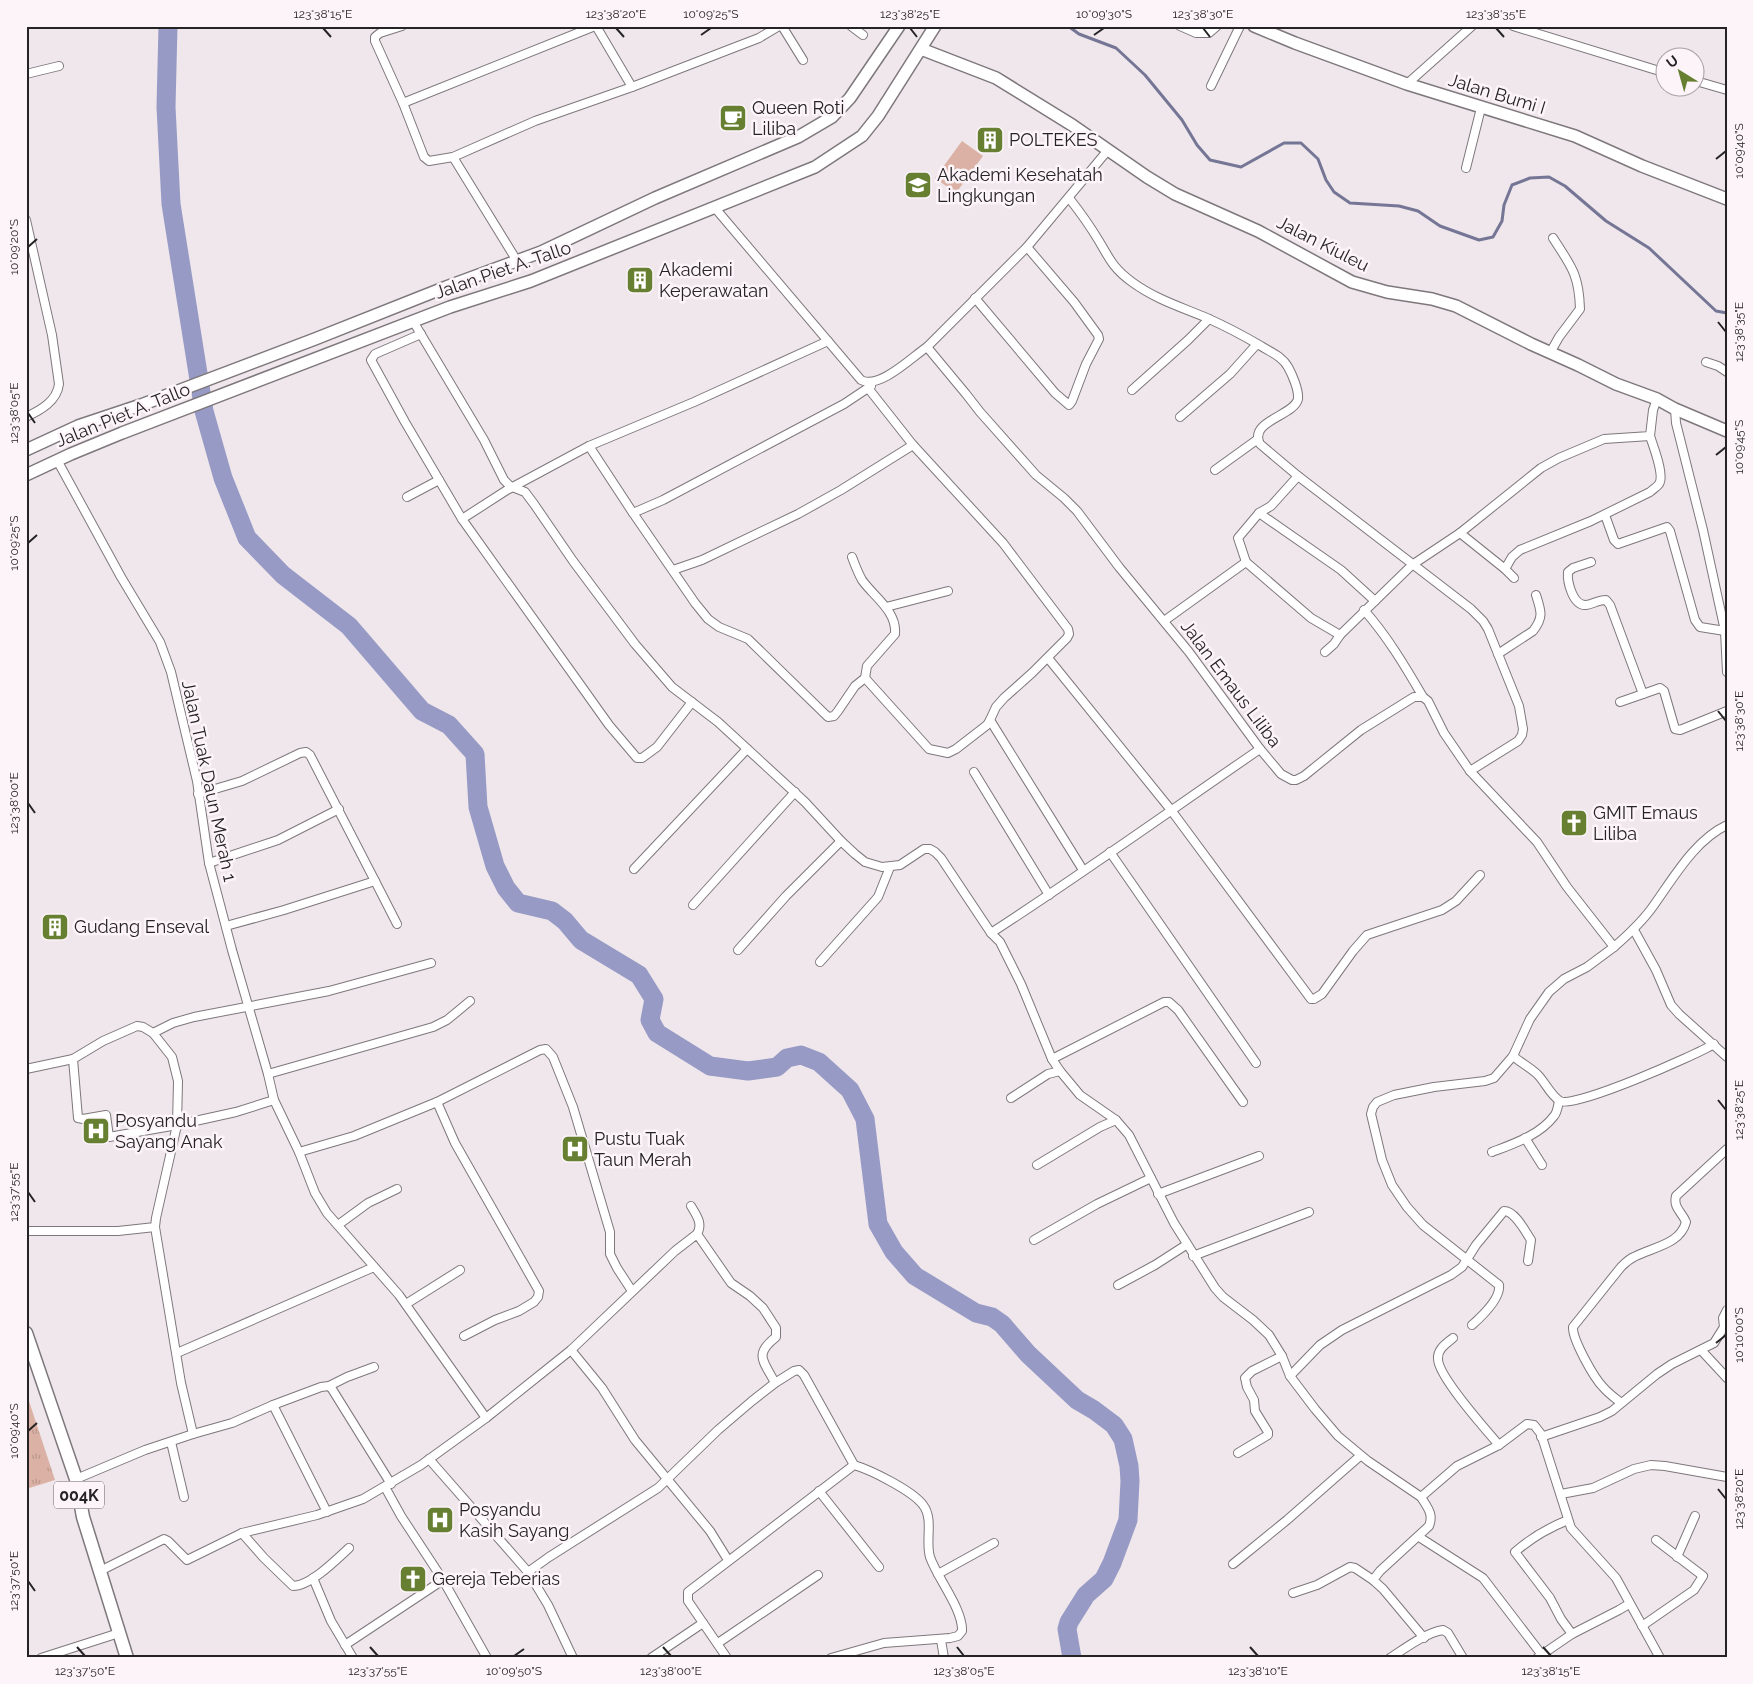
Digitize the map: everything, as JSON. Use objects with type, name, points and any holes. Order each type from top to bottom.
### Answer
[{"type":"main road","name":"Jalan Piet A. Tallo","points":[[26,450],[78,426],[315,339],[446,286],[542,252],[575,238],[655,198],[798,136],[832,117],[850,98],[899,26]]},
{"type":"main road","name":"Jalan Piet A. Tallo","points":[[26,475],[122,433],[450,307],[531,281],[814,167],[862,136],[878,116],[935,26]]},
{"type":"main road","name":"Jalan Bumi I","points":[[1254,26],[1407,84],[1575,136],[1642,166],[1727,199]]},
{"type":"main road","name":"Jalan Kiuleu","points":[[921,49],[996,78],[1072,125],[1147,178],[1175,194],[1258,231],[1352,282],[1387,292],[1432,299],[1456,306],[1616,384],[1644,396],[1657,399],[1675,410],[1727,431]]},
{"type":"main road","name":"004K","points":[[26,1333],[76,1479],[83,1517],[127,1658]]},
{"type":"street","points":[[402,26],[380,33],[375,41],[403,103],[424,157],[429,161],[453,156],[535,121],[759,38],[780,26],[803,60]]},
{"type":"street","points":[[403,103],[596,26],[632,86]]},
{"type":"street","points":[[850,26],[864,35]]},
{"type":"street","points":[[1180,26],[1196,33],[1209,34],[1217,26]]},
{"type":"street","points":[[1211,86],[1240,26]]},
{"type":"street","points":[[1407,84],[1472,26]]},
{"type":"street","points":[[1513,26],[1656,70]]},
{"type":"street","points":[[26,74],[59,66]]},
{"type":"street","points":[[1706,85],[1727,90]]},
{"type":"street","points":[[1466,168],[1481,108]]},
{"type":"street","points":[[633,513],[663,500],[836,409],[927,347],[1027,247],[1108,150]]},
{"type":"street","points":[[453,156],[517,261]]},
{"type":"street","points":[[1069,198],[1085,218],[1110,262],[1130,281],[1152,296],[1209,319],[1280,357],[1288,367],[1298,398],[1295,405],[1258,433],[1260,444],[1298,476],[1478,616],[1488,629],[1519,706],[1523,729],[1522,735],[1518,740],[1470,771]]},
{"type":"street","points":[[715,208],[861,380],[865,382],[876,381]]},
{"type":"street","points":[[26,220],[52,335],[59,384],[54,399],[26,417]]},
{"type":"street","points":[[1550,353],[1559,337],[1580,309],[1578,281],[1553,238]]},
{"type":"street","points":[[975,298],[1055,393],[1069,405],[1086,364],[1099,340],[1098,335],[1074,302],[1027,247]]},
{"type":"street","points":[[1132,390],[1209,319]]},
{"type":"street","points":[[413,321],[484,440],[504,480],[514,488],[525,492],[573,562],[647,660],[672,687],[718,722],[795,792],[841,841],[865,862],[876,866],[890,867],[900,865],[924,849],[930,849],[940,858],[991,933],[1000,942],[1021,984],[1052,1059],[1080,1095],[1116,1120],[1129,1135],[1186,1245],[1215,1288],[1222,1297],[1261,1326],[1282,1356],[1290,1376],[1328,1424],[1360,1456],[1421,1497],[1432,1517],[1430,1526],[1380,1571],[1373,1580]]},
{"type":"street","points":[[421,334],[375,354],[371,360],[462,519],[609,725],[637,758],[642,758],[657,747],[692,702]]},
{"type":"street","points":[[462,519],[508,490],[589,446],[694,402],[828,341]]},
{"type":"street","points":[[1180,417],[1230,374],[1257,344]]},
{"type":"street","name":"Jalan Emaus Liliba","points":[[927,347],[980,412],[1036,475],[1077,511],[1164,621],[1260,749],[1287,778],[1296,780],[1304,776],[1361,730],[1414,697],[1423,697]]},
{"type":"street","points":[[1706,362],[1718,366],[1727,372]]},
{"type":"street","points":[[865,678],[929,749],[937,752],[948,752],[956,749],[987,725],[996,707],[1004,698],[1048,658],[1069,634],[1068,629],[1003,542],[913,445],[868,388]]},
{"type":"street","points":[[1505,569],[1512,557],[1520,550],[1605,515],[1650,492],[1659,484],[1661,477],[1650,436],[1657,399]]},
{"type":"street","points":[[1675,410],[1676,422],[1703,530],[1725,631],[1727,672]]},
{"type":"street","points":[[1325,652],[1364,610],[1412,565],[1460,532],[1531,474],[1559,458],[1604,438],[1650,436]]},
{"type":"street","points":[[1215,470],[1258,439]]},
{"type":"street","points":[[673,570],[702,560],[798,514],[841,490],[913,445]]},
{"type":"street","points":[[589,446],[633,513],[708,620],[719,627],[748,639],[828,718],[834,716],[854,686],[865,678],[867,666],[895,634],[894,624],[886,607],[861,578],[852,558]]},
{"type":"street","name":"Jalan Tuak Daun Merah 1","points":[[57,460],[121,577],[160,642],[171,672],[197,781],[209,863],[248,1007],[274,1100],[299,1152],[315,1193],[338,1225],[406,1304],[486,1418]]},
{"type":"street","points":[[1298,476],[1271,506],[1259,513],[1238,538],[1246,562],[1311,618],[1340,635]]},
{"type":"street","points":[[407,497],[439,480]]},
{"type":"street","points":[[1259,513],[1341,570],[1375,601]]},
{"type":"street","points":[[1605,515],[1614,540],[1618,544],[1667,527],[1670,531],[1696,620],[1700,627],[1725,631]]},
{"type":"street","points":[[1460,532],[1514,578]]},
{"type":"street","points":[[1164,621],[1246,562]]},
{"type":"street","points":[[1591,562],[1573,568],[1568,572],[1567,575],[1575,600],[1586,605],[1606,600],[1610,605],[1643,694]]},
{"type":"street","points":[[886,607],[948,591]]},
{"type":"street","points":[[1498,654],[1533,631],[1536,627],[1542,615],[1536,595]]},
{"type":"street","points":[[1364,610],[1378,626],[1408,670],[1423,697],[1428,701],[1444,733],[1470,771],[1537,842],[1567,887],[1614,947]]},
{"type":"street","points":[[1048,658],[1171,810],[1311,999],[1322,994],[1367,935],[1442,910],[1456,901],[1480,875]]},
{"type":"street","points":[[1620,702],[1660,688],[1664,692],[1675,729],[1677,730],[1727,711]]},
{"type":"street","points":[[990,720],[1083,870]]},
{"type":"street","points":[[634,869],[747,749]]},
{"type":"street","points":[[991,933],[1260,749]]},
{"type":"street","points":[[198,794],[242,781],[300,753],[306,752],[310,755],[339,809],[398,924]]},
{"type":"street","points":[[974,772],[1049,895]]},
{"type":"street","points":[[693,905],[795,792]]},
{"type":"street","points":[[209,863],[278,840],[339,809]]},
{"type":"street","points":[[1472,1325],[1496,1298],[1500,1288],[1497,1282],[1468,1259],[1459,1255],[1423,1225],[1407,1207],[1392,1184],[1382,1160],[1370,1114],[1377,1102],[1394,1095],[1434,1087],[1486,1081],[1494,1078],[1513,1056],[1530,1019],[1549,992],[1564,979],[1587,967],[1634,930],[1653,907],[1680,867],[1711,834],[1727,825]]},
{"type":"street","points":[[738,950],[786,896],[841,841]]},
{"type":"street","points":[[1110,852],[1256,1063]]},
{"type":"street","points":[[820,962],[878,896],[890,867]]},
{"type":"street","points":[[226,926],[375,881]]},
{"type":"street","points":[[1634,930],[1656,970],[1671,1005],[1727,1057]]},
{"type":"street","points":[[153,1033],[188,1019],[329,991],[430,963]]},
{"type":"street","points":[[268,1074],[433,1027],[447,1020],[470,1001]]},
{"type":"street","points":[[1052,1059],[1164,1002],[1169,1002],[1178,1010],[1242,1102]]},
{"type":"street","points":[[26,1069],[73,1059],[103,1041],[137,1026],[153,1033],[172,1057],[178,1081],[177,1125],[155,1227],[181,1383],[193,1434]]},
{"type":"street","points":[[1513,1056],[1538,1075],[1559,1101],[1566,1103],[1586,1098],[1702,1052],[1714,1044]]},
{"type":"street","points":[[299,1152],[354,1136],[437,1102],[542,1049],[547,1050],[553,1057],[573,1107],[610,1232],[609,1248],[611,1258],[632,1291]]},
{"type":"street","points":[[73,1059],[78,1118],[83,1119],[106,1115],[109,1137],[236,1112],[274,1100]]},
{"type":"street","points":[[1011,1098],[1048,1074],[1060,1071]]},
{"type":"street","points":[[1492,1152],[1525,1138],[1540,1129],[1555,1115],[1559,1101]]},
{"type":"street","points":[[437,1102],[455,1144],[539,1291],[537,1299],[526,1307],[464,1336]]},
{"type":"street","points":[[1037,1165],[1100,1127],[1116,1120]]},
{"type":"street","points":[[1525,1138],[1542,1165]]},
{"type":"street","points":[[1621,1403],[1598,1382],[1574,1337],[1573,1327],[1621,1267],[1644,1252],[1664,1245],[1682,1233],[1686,1222],[1676,1208],[1676,1196],[1727,1149]]},
{"type":"street","points":[[1158,1194],[1259,1156]]},
{"type":"street","points":[[1034,1240],[1097,1204],[1150,1178]]},
{"type":"street","points":[[338,1225],[368,1203],[397,1189]]},
{"type":"street","points":[[100,1571],[164,1539],[187,1560],[242,1533],[327,1512],[363,1499],[388,1486],[486,1418],[571,1350],[674,1251],[697,1234],[700,1223],[691,1206]]},
{"type":"street","points":[[1290,1376],[1320,1345],[1342,1330],[1451,1275],[1462,1267],[1476,1245],[1506,1210],[1514,1216],[1531,1240],[1528,1261]]},
{"type":"street","points":[[1193,1256],[1309,1212]]},
{"type":"street","points":[[26,1231],[118,1231],[155,1227]]},
{"type":"street","points":[[697,1234],[731,1283],[756,1301],[776,1328],[776,1337],[766,1345],[762,1352],[764,1362],[775,1382]]},
{"type":"street","points":[[1118,1285],[1155,1265],[1186,1245]]},
{"type":"street","points":[[177,1353],[374,1267]]},
{"type":"street","points":[[406,1304],[460,1270]]},
{"type":"street","points":[[1541,1437],[1600,1417],[1612,1411],[1672,1364],[1714,1343],[1726,1328],[1724,1318],[1727,1310]]},
{"type":"street","points":[[1453,1338],[1438,1354],[1440,1368],[1460,1398],[1499,1445]]},
{"type":"street","points":[[571,1350],[602,1388],[635,1440],[710,1531],[728,1560]]},
{"type":"street","points":[[1701,1350],[1727,1378]]},
{"type":"street","points":[[1238,1453],[1268,1435],[1255,1411],[1254,1400],[1247,1387],[1245,1378],[1252,1372],[1282,1356]]},
{"type":"street","points":[[76,1479],[144,1450],[232,1422],[374,1367]]},
{"type":"street","points":[[528,1572],[549,1556],[658,1488],[718,1430],[775,1382],[799,1370],[804,1375],[854,1465],[866,1469],[916,1496],[925,1506],[928,1517],[929,1553],[938,1574],[949,1592],[962,1628],[961,1634],[958,1636],[941,1640],[884,1643],[831,1658]]},
{"type":"street","points":[[329,1386],[388,1486],[401,1516],[443,1580],[487,1658]]},
{"type":"street","points":[[273,1405],[327,1512]]},
{"type":"street","points":[[1421,1497],[1457,1466],[1499,1445],[1527,1424],[1534,1425],[1541,1437],[1568,1520],[1578,1537],[1607,1566],[1616,1578],[1660,1658]]},
{"type":"street","points":[[170,1442],[184,1497]]},
{"type":"street","points":[[1233,1564],[1360,1456]]},
{"type":"street","points":[[429,1459],[528,1572],[548,1605],[573,1658]]},
{"type":"street","points":[[727,1658],[688,1601],[688,1592],[854,1465]]},
{"type":"street","points":[[1561,1494],[1593,1488],[1634,1469],[1651,1466],[1664,1466],[1727,1478]]},
{"type":"street","points":[[819,1491],[879,1567]]},
{"type":"street","points":[[1677,1557],[1695,1516]]},
{"type":"street","points":[[1568,1520],[1546,1529],[1528,1540],[1515,1552],[1550,1598],[1561,1619],[1572,1634]]},
{"type":"street","points":[[242,1533],[270,1565],[293,1586],[300,1586],[313,1578],[349,1548]]},
{"type":"street","points":[[1419,1537],[1483,1578],[1540,1656],[1572,1634],[1629,1604]]},
{"type":"street","points":[[1642,1626],[1694,1590],[1703,1576],[1656,1540]]},
{"type":"street","points":[[938,1574],[994,1543]]},
{"type":"street","points":[[1293,1593],[1317,1585],[1350,1567],[1355,1568],[1383,1589],[1424,1638]]},
{"type":"street","points":[[718,1643],[818,1575]]},
{"type":"street","points":[[313,1578],[331,1621],[353,1658]]},
{"type":"street","points":[[345,1645],[443,1580]]},
{"type":"street","points":[[651,1658],[703,1623]]},
{"type":"street","points":[[1390,1658],[1440,1630],[1446,1631],[1463,1658]]},
{"type":"street","points":[[41,1658],[119,1633]]},
{"type":"street","points":[[941,1640],[944,1658]]},
{"type":"green space","points":[[962,141],[983,156],[956,193],[935,178]]},
{"type":"green space","points":[[26,1392],[55,1480],[26,1489]]},
{"type":"waterway","points":[[168,26],[166,107],[171,204],[204,411],[223,478],[247,538],[283,575],[349,626],[422,711],[449,725],[475,754],[478,807],[495,866],[506,888],[518,903],[552,911],[565,921],[581,940],[639,975],[654,999],[650,1020],[657,1033],[710,1066],[748,1071],[777,1067],[787,1058],[801,1055],[819,1062],[850,1090],[865,1119],[878,1224],[894,1252],[915,1276],[976,1313],[992,1317],[1002,1324],[1028,1354],[1077,1400],[1114,1425],[1123,1439],[1129,1466],[1128,1520],[1104,1579],[1086,1595],[1069,1622],[1067,1629],[1072,1658]]},
{"type":"waterway","points":[[1068,26],[1079,34],[1116,48],[1145,75],[1182,120],[1197,145],[1210,160],[1241,167],[1284,143],[1301,143],[1318,159],[1326,180],[1334,192],[1350,203],[1399,206],[1418,211],[1440,226],[1479,240],[1493,237],[1502,221],[1504,205],[1512,185],[1530,178],[1549,177],[1565,186],[1606,221],[1649,248],[1716,311],[1727,313]]},
{"type":"place","name":"Queen Roti Liliba","points":[[733,118]]},
{"type":"place","name":"POLTEKES","points":[[990,140]]},
{"type":"place","name":"Akademi Kesehatah Lingkungan","points":[[918,185]]},
{"type":"place","name":"Akademi Keperawatan","points":[[640,280]]},
{"type":"place","name":"GMIT Emaus Liliba","points":[[1574,823]]},
{"type":"place","name":"Gudang Enseval","points":[[55,927]]},
{"type":"place","name":"Posyandu Sayang Anak","points":[[96,1131]]},
{"type":"place","name":"Pustu Tuak Taun Merah","points":[[575,1149]]},
{"type":"place","name":"Posyandu Kasih Sayang","points":[[440,1520]]},
{"type":"place","name":"Gereja Teberias","points":[[413,1579]]}]
